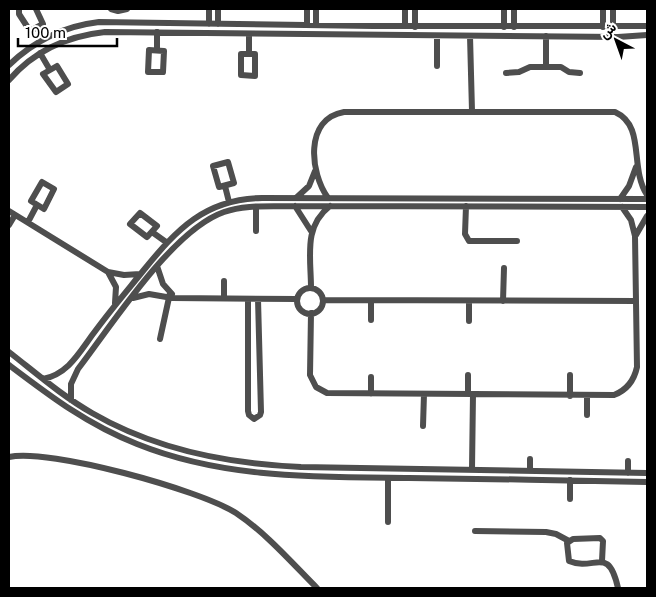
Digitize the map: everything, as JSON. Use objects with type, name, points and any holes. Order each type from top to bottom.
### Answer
[{"type":"street","points":[[19,9],[18,14],[28,30],[31,31],[43,22],[36,9]]},
{"type":"street","points":[[118,22],[115,10],[127,9]]},
{"type":"street","points":[[209,9],[209,24]]},
{"type":"street","points":[[218,9],[218,24]]},
{"type":"street","points":[[307,9],[307,25]]},
{"type":"street","points":[[316,9],[316,26]]},
{"type":"street","points":[[405,9],[405,26]]},
{"type":"street","points":[[415,9],[415,27]]},
{"type":"street","points":[[504,9],[504,27]]},
{"type":"street","points":[[514,9],[514,27]]},
{"type":"street","points":[[603,9],[603,27]]},
{"type":"street","points":[[613,9],[613,27]]},
{"type":"street","points":[[9,63],[42,40],[78,26],[118,22],[415,27],[647,26]]},
{"type":"street","points":[[373,26],[373,36]]},
{"type":"street","points":[[594,37],[595,27]]},
{"type":"street","points":[[36,29],[42,40]]},
{"type":"street","points":[[10,76],[40,53],[63,42],[94,33],[157,32],[373,36],[594,37],[647,35]]},
{"type":"street","points":[[157,32],[157,50]]},
{"type":"street","points":[[249,34],[249,54]]},
{"type":"street","points":[[436,66],[437,36]]},
{"type":"street","points":[[470,36],[472,111]]},
{"type":"street","points":[[546,36],[546,67]]},
{"type":"street","points":[[40,53],[50,70]]},
{"type":"street","points":[[506,72],[519,72],[530,67],[561,67],[569,72],[580,73]]},
{"type":"street","points":[[328,198],[321,188],[316,170],[317,134],[324,122],[335,114],[344,112],[614,112],[626,119],[632,128],[636,166],[647,195]]},
{"type":"street","points":[[620,199],[629,186],[636,166]]},
{"type":"street","points":[[296,198],[309,186],[316,170]]},
{"type":"street","points":[[225,186],[229,202]]},
{"type":"street","points":[[43,379],[59,374],[71,364],[115,304],[166,242],[194,218],[229,202],[255,198],[647,199]]},
{"type":"street","points":[[353,198],[354,206]]},
{"type":"street","points":[[28,222],[37,205]]},
{"type":"street","points":[[296,206],[311,231]]},
{"type":"street","points":[[71,400],[72,384],[78,369],[157,266],[179,240],[200,224],[224,212],[256,207],[296,206],[647,206]]},
{"type":"street","points":[[311,288],[311,231],[319,217],[330,206]]},
{"type":"street","points":[[466,206],[465,234],[468,241],[516,241]]},
{"type":"street","points":[[256,207],[256,230]]},
{"type":"street","points":[[311,313],[310,375],[313,383],[319,390],[327,393],[608,396],[619,393],[634,378],[637,362],[635,236],[631,220],[622,207]]},
{"type":"street","points":[[9,211],[108,272],[124,275],[140,274]]},
{"type":"street","points":[[9,225],[15,215]]},
{"type":"street","points":[[635,236],[647,216]]},
{"type":"street","points":[[152,232],[166,242]]},
{"type":"street","points":[[157,266],[169,295],[160,340]]},
{"type":"street","points":[[503,301],[504,268]]},
{"type":"street","points":[[108,272],[116,287],[115,304]]},
{"type":"street","points":[[224,281],[224,298]]},
{"type":"street","points":[[311,288],[319,292],[323,300],[319,309],[311,313],[302,310],[298,299],[302,291],[311,288]]},
{"type":"street","points":[[132,298],[149,294],[169,295],[178,298],[298,299]]},
{"type":"street","points":[[248,299],[248,411],[249,415],[254,419],[258,418],[261,412],[258,299]]},
{"type":"street","points":[[323,300],[636,301]]},
{"type":"street","points":[[371,301],[371,320]]},
{"type":"street","points":[[469,301],[469,321]]},
{"type":"street","points":[[9,352],[71,400],[124,429],[176,447],[217,458],[280,466],[647,473]]},
{"type":"street","points":[[71,364],[78,369]]},
{"type":"street","points":[[9,365],[82,418],[118,436],[165,454],[210,466],[252,472],[388,478],[647,482]]},
{"type":"street","points":[[468,375],[471,394],[472,470]]},
{"type":"street","points":[[570,375],[570,396]]},
{"type":"street","points":[[370,377],[371,394]]},
{"type":"street","points":[[423,426],[424,394]]},
{"type":"street","points":[[587,396],[587,415]]},
{"type":"street","points":[[9,456],[35,454],[118,472],[222,505],[242,517],[265,536],[317,588]]},
{"type":"street","points":[[530,459],[530,471]]},
{"type":"street","points":[[628,461],[628,473]]},
{"type":"street","points":[[368,468],[368,477]]},
{"type":"street","points":[[388,478],[388,522]]},
{"type":"street","points":[[570,480],[570,499]]},
{"type":"street","points":[[475,532],[546,532],[556,534],[569,541],[573,539],[602,538],[602,561]]},
{"type":"street","points":[[569,541],[567,557],[571,562],[602,561],[614,570],[618,588]]}]
